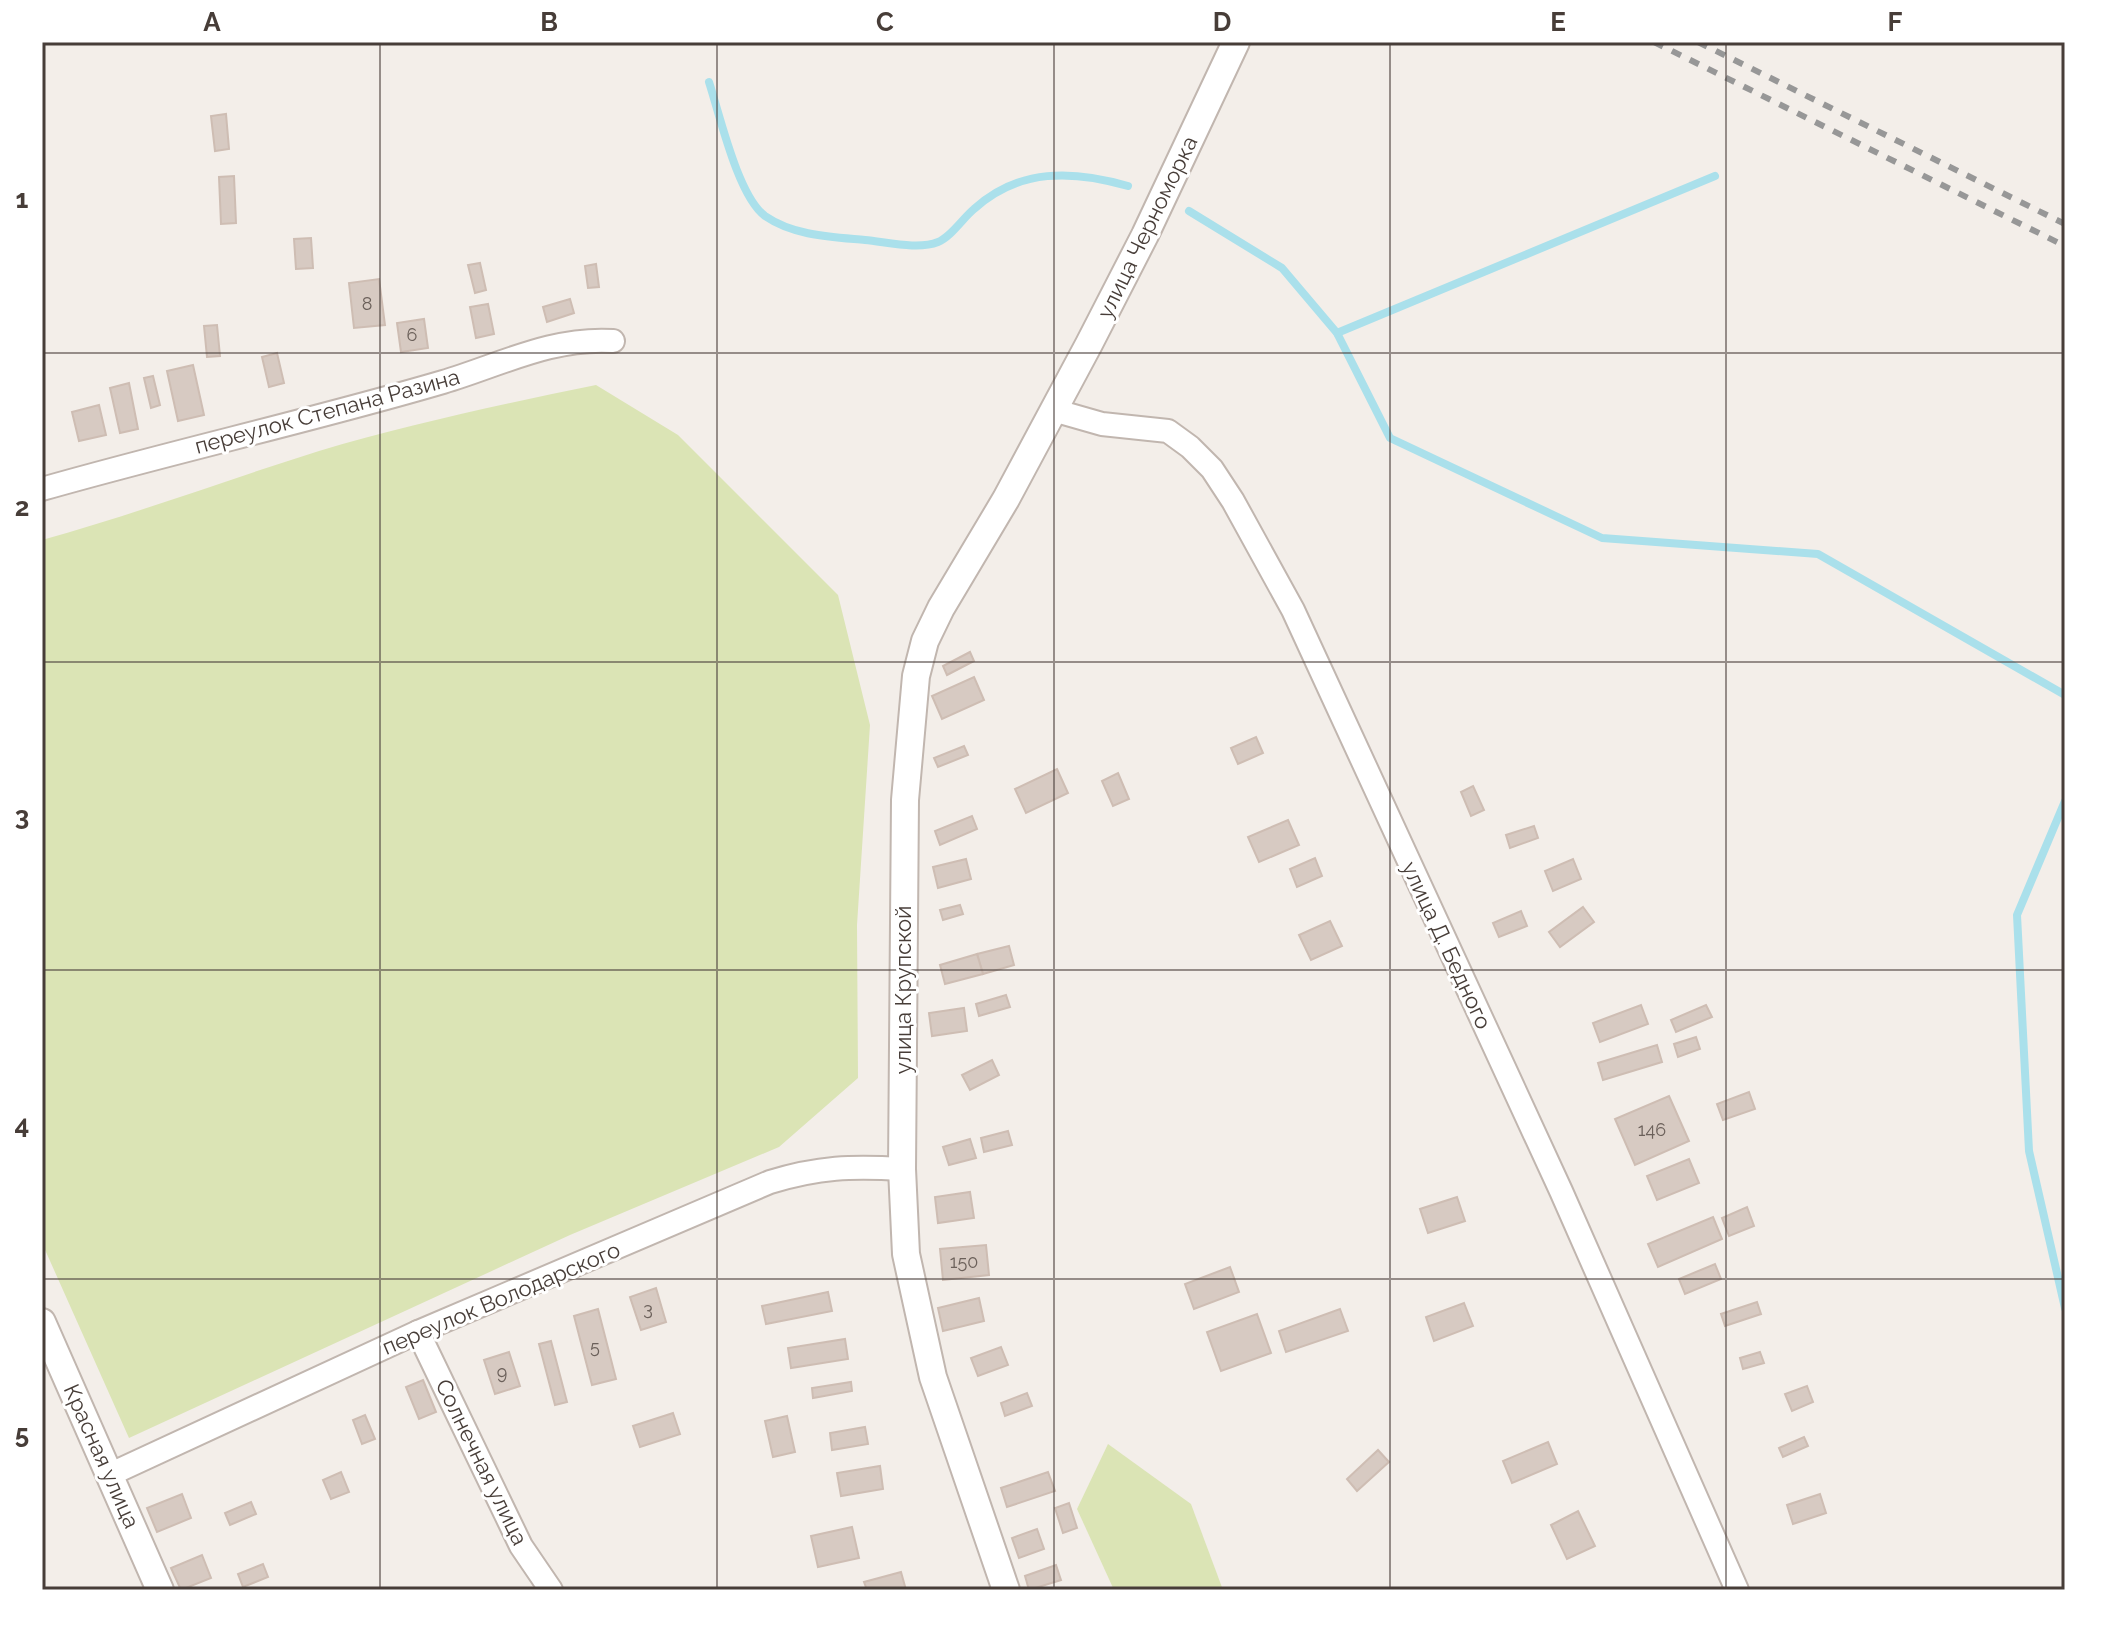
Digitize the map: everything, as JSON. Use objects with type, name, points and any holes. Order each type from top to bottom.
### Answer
[{"type":"street","name":"улица Черноморка","points":[[1053,410],[1145,235],[1236,42]]},
{"type":"street","name":"переулок Степана Разина","points":[[42,489],[444,382],[550,345],[585,339],[613,341]]},
{"type":"street","name":"улица Крупской","points":[[1006,1590],[933,1377],[906,1254],[902,1169],[905,800],[916,676],[925,641],[1053,410]]},
{"type":"street","name":"улица Д. Бедного","points":[[1053,410],[1102,424],[1168,431],[1201,458],[1233,501],[1293,610],[1561,1191],[1737,1590]]},
{"type":"street","name":"переулок Володарского","points":[[111,1474],[418,1332],[770,1182],[813,1169],[846,1165],[902,1169]]},
{"type":"street","name":"Красная улица","points":[[42,1322],[160,1590]]},
{"type":"street","name":"Солнечная улица","points":[[418,1332],[521,1546],[551,1590]]},
{"type":"green space","points":[[596,385],[678,435],[838,595],[870,725],[857,925],[858,1078],[779,1147],[570,1235],[129,1438],[42,1243],[42,540],[353,441]]},
{"type":"green space","points":[[1108,1444],[1191,1504],[1223,1590],[1114,1590],[1077,1509]]},
{"type":"building","points":[[226,114],[229,149],[215,151],[211,116]]},
{"type":"building","points":[[234,176],[236,223],[221,224],[219,177]]},
{"type":"building","points":[[311,238],[313,268],[296,269],[294,239]]},
{"type":"building","points":[[480,263],[486,290],[475,293],[468,265]]},
{"type":"building","points":[[596,264],[599,287],[588,288],[585,266]]},
{"type":"building","points":[[379,279],[385,325],[354,328],[349,283]]},
{"type":"building","points":[[570,299],[574,313],[547,322],[543,307]]},
{"type":"building","points":[[488,304],[494,334],[476,338],[470,307]]},
{"type":"building","points":[[424,319],[428,348],[401,352],[397,323]]},
{"type":"building","points":[[217,325],[220,356],[207,357],[204,326]]},
{"type":"building","points":[[277,353],[284,383],[269,387],[262,357]]},
{"type":"building","points":[[193,365],[204,415],[178,421],[167,371]]},
{"type":"building","points":[[153,376],[160,405],[151,408],[144,378]]},
{"type":"building","points":[[129,383],[138,429],[120,433],[110,388]]},
{"type":"building","points":[[99,405],[106,435],[79,441],[72,412]]},
{"type":"building","points":[[970,652],[974,661],[947,675],[943,666]]},
{"type":"building","points":[[974,677],[984,700],[942,719],[932,696]]},
{"type":"building","points":[[1256,737],[1263,753],[1238,764],[1231,748]]},
{"type":"building","points":[[964,746],[968,755],[938,767],[934,758]]},
{"type":"building","points":[[1057,769],[1068,793],[1026,813],[1015,789]]},
{"type":"building","points":[[1118,773],[1129,799],[1113,806],[1102,781]]},
{"type":"building","points":[[1473,786],[1484,810],[1471,816],[1461,792]]},
{"type":"building","points":[[972,816],[977,829],[940,845],[935,831]]},
{"type":"building","points":[[1288,820],[1299,845],[1259,862],[1248,837]]},
{"type":"building","points":[[1534,826],[1538,838],[1510,848],[1506,835]]},
{"type":"building","points":[[1315,858],[1322,876],[1297,887],[1290,869]]},
{"type":"building","points":[[966,859],[971,879],[938,888],[933,867]]},
{"type":"building","points":[[1573,859],[1581,879],[1553,891],[1545,871]]},
{"type":"building","points":[[960,905],[963,914],[943,920],[940,910]]},
{"type":"building","points":[[1583,907],[1594,922],[1560,947],[1549,932]]},
{"type":"building","points":[[1521,911],[1527,926],[1499,937],[1493,923]]},
{"type":"building","points":[[1330,921],[1342,946],[1311,960],[1299,935]]},
{"type":"building","points":[[1009,946],[1014,965],[983,974],[977,954]]},
{"type":"building","points":[[977,954],[983,974],[945,984],[940,965]]},
{"type":"building","points":[[1006,995],[1010,1007],[979,1016],[976,1004]]},
{"type":"building","points":[[1641,1005],[1648,1024],[1600,1042],[1593,1023]]},
{"type":"building","points":[[1706,1005],[1712,1017],[1676,1032],[1671,1020]]},
{"type":"building","points":[[964,1008],[967,1031],[932,1036],[929,1013]]},
{"type":"building","points":[[1696,1037],[1700,1049],[1678,1057],[1674,1044]]},
{"type":"building","points":[[1657,1045],[1662,1062],[1603,1080],[1598,1063]]},
{"type":"building","points":[[992,1060],[999,1075],[970,1090],[962,1075]]},
{"type":"building","points":[[1749,1092],[1755,1109],[1723,1120],[1717,1104]]},
{"type":"building","points":[[1669,1096],[1689,1141],[1635,1165],[1615,1119]]},
{"type":"building","points":[[1008,1131],[1012,1145],[984,1152],[981,1138]]},
{"type":"building","points":[[970,1139],[976,1158],[949,1165],[943,1147]]},
{"type":"building","points":[[1689,1159],[1699,1183],[1657,1200],[1647,1176]]},
{"type":"building","points":[[970,1192],[974,1218],[938,1223],[935,1197]]},
{"type":"building","points":[[1457,1197],[1465,1221],[1428,1233],[1420,1209]]},
{"type":"building","points":[[1747,1207],[1754,1226],[1729,1236],[1722,1218]]},
{"type":"building","points":[[1713,1217],[1722,1239],[1658,1267],[1648,1244]]},
{"type":"building","points":[[986,1245],[989,1275],[943,1280],[940,1249]]},
{"type":"building","points":[[1715,1264],[1721,1279],[1685,1294],[1679,1279]]},
{"type":"building","points":[[1230,1267],[1239,1292],[1194,1309],[1185,1284]]},
{"type":"building","points":[[656,1288],[666,1322],[641,1330],[630,1297]]},
{"type":"building","points":[[828,1292],[832,1311],[766,1324],[762,1306]]},
{"type":"building","points":[[979,1298],[984,1321],[943,1331],[938,1308]]},
{"type":"building","points":[[1757,1302],[1761,1314],[1725,1326],[1721,1314]]},
{"type":"building","points":[[1464,1303],[1473,1326],[1434,1341],[1426,1317]]},
{"type":"building","points":[[598,1309],[616,1379],[592,1385],[574,1316]]},
{"type":"building","points":[[1340,1309],[1348,1331],[1286,1352],[1279,1331]]},
{"type":"building","points":[[1257,1314],[1271,1353],[1221,1371],[1207,1332]]},
{"type":"building","points":[[845,1339],[848,1359],[791,1368],[788,1348]]},
{"type":"building","points":[[551,1341],[567,1402],[555,1405],[539,1344]]},
{"type":"building","points":[[1001,1347],[1008,1365],[978,1376],[971,1358]]},
{"type":"building","points":[[509,1352],[520,1386],[495,1394],[484,1360]]},
{"type":"building","points":[[1760,1352],[1764,1363],[1743,1369],[1740,1358]]},
{"type":"building","points":[[423,1380],[436,1412],[419,1419],[406,1387]]},
{"type":"building","points":[[851,1382],[852,1391],[813,1398],[812,1388]]},
{"type":"building","points":[[1807,1386],[1813,1402],[1792,1411],[1785,1394]]},
{"type":"building","points":[[1027,1393],[1032,1406],[1005,1416],[1001,1403]]},
{"type":"building","points":[[673,1413],[680,1434],[640,1447],[633,1426]]},
{"type":"building","points":[[365,1415],[375,1439],[362,1444],[353,1420]]},
{"type":"building","points":[[787,1416],[795,1452],[773,1457],[765,1421]]},
{"type":"building","points":[[865,1427],[868,1444],[832,1450],[830,1433]]},
{"type":"building","points":[[1804,1437],[1808,1446],[1783,1457],[1779,1448]]},
{"type":"building","points":[[1548,1442],[1557,1464],[1512,1483],[1503,1461]]},
{"type":"building","points":[[1378,1450],[1389,1462],[1357,1491],[1347,1479]]},
{"type":"building","points":[[880,1466],[883,1489],[841,1496],[837,1473]]},
{"type":"building","points":[[341,1472],[349,1492],[331,1499],[323,1480]]},
{"type":"building","points":[[1048,1472],[1055,1491],[1007,1507],[1001,1488]]},
{"type":"building","points":[[182,1494],[191,1518],[157,1532],[147,1508]]},
{"type":"building","points":[[1820,1494],[1826,1513],[1793,1524],[1787,1505]]},
{"type":"building","points":[[251,1502],[256,1514],[230,1525],[225,1513]]},
{"type":"building","points":[[1069,1503],[1077,1528],[1063,1533],[1055,1508]]},
{"type":"building","points":[[1578,1511],[1595,1546],[1567,1559],[1551,1525]]},
{"type":"building","points":[[852,1527],[859,1558],[818,1567],[811,1536]]},
{"type":"building","points":[[1037,1529],[1044,1549],[1019,1558],[1012,1538]]},
{"type":"building","points":[[202,1555],[211,1578],[181,1590],[171,1568]]},
{"type":"building","points":[[263,1564],[268,1577],[243,1587],[238,1574]]},
{"type":"building","points":[[1056,1565],[1061,1580],[1029,1590],[1025,1576]]},
{"type":"building","points":[[901,1572],[906,1590],[867,1590],[864,1582]]},
{"type":"waterway","points":[[709,82],[738,174],[755,206],[776,223],[801,232],[902,245],[930,244],[948,236],[991,196],[1028,179],[1067,175],[1128,186]]},
{"type":"waterway","points":[[1337,333],[1715,176]]},
{"type":"waterway","points":[[1189,211],[1282,268],[1337,333],[1390,438],[1602,538],[1818,554],[2065,695]]},
{"type":"waterway","points":[[2065,801],[2017,915],[2029,1151],[2065,1308]]},
{"type":"railway","points":[[1654,42],[2065,246]]},
{"type":"railway","points":[[1698,42],[2065,224]]}]
